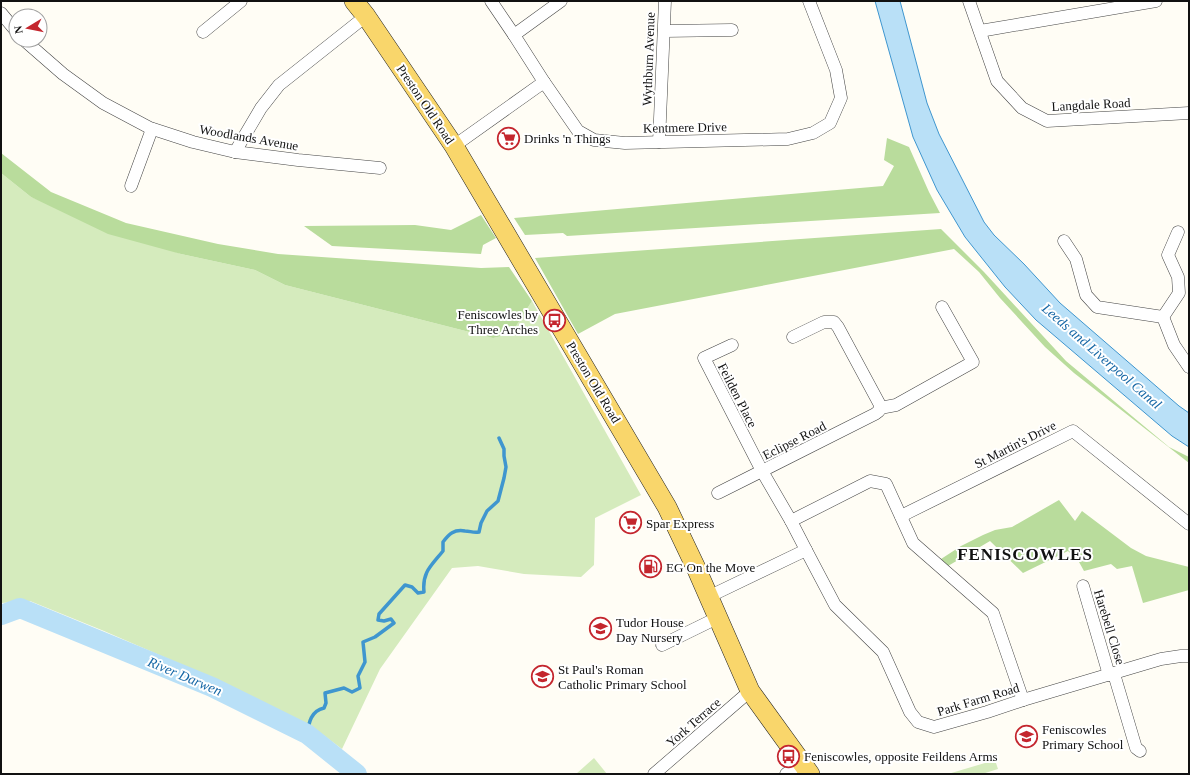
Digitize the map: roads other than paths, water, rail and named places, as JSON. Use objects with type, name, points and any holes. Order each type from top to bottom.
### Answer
[{"type":"main road","name":"Preston Old Road","points":[[354,1],[366,16],[454,146],[667,507],[697,570],[750,691],[806,768]]},
{"type":"street","points":[[203,32],[241,1]]},
{"type":"street","name":"Kentmere Drive","points":[[491,1],[578,131],[594,140],[625,143],[788,139],[813,133],[830,122],[841,98],[836,70],[809,1]]},
{"type":"street","points":[[514,35],[561,1]]},
{"type":"street","name":"Wythburn Avenue","points":[[659,142],[665,1]]},
{"type":"street","name":"Langdale Road","points":[[969,1],[997,81],[1022,108],[1047,121],[1189,113]]},
{"type":"street","points":[[980,30],[1156,1]]},
{"type":"street","points":[[1,13],[8,21]]},
{"type":"street","points":[[235,152],[261,108],[279,85],[366,16]]},
{"type":"street","points":[[664,30],[732,30]]},
{"type":"street","name":"Woodlands Avenue","points":[[33,48],[63,74],[103,102],[152,129],[193,142],[235,152],[380,168]]},
{"type":"street","points":[[454,146],[544,82]]},
{"type":"street","points":[[131,186],[152,129]]},
{"type":"street","points":[[1163,317],[1179,293],[1178,277],[1168,255],[1178,232]]},
{"type":"street","points":[[1064,241],[1076,259],[1086,295],[1098,307],[1163,317]]},
{"type":"street","name":"Eclipse Road","points":[[718,493],[875,414],[880,408],[896,405],[973,362],[942,307]]},
{"type":"street","points":[[1163,317],[1174,345],[1189,366]]},
{"type":"street","points":[[793,337],[824,322],[834,322],[880,405],[880,408]]},
{"type":"street","name":"Feilden Place","points":[[732,345],[704,358],[762,471]]},
{"type":"street","name":"St Martin's Drive","points":[[901,516],[1072,431],[1189,524]]},
{"type":"street","name":"Park Farm Road","points":[[762,471],[791,521],[835,605],[883,652],[910,712],[918,722],[934,727],[1161,659],[1189,656]]},
{"type":"street","points":[[791,521],[870,481],[886,484],[913,543],[993,613],[1023,700]]},
{"type":"street","points":[[708,597],[806,550]]},
{"type":"street","name":"Harebell Close","points":[[1083,586],[1136,748],[1140,751]]},
{"type":"street","points":[[662,645],[717,618]]},
{"type":"street","name":"York Terrace","points":[[654,774],[750,691]]},
{"type":"street","points":[[786,774],[806,768]]},
{"type":"water","name":"Leeds and Liverpool Canal","points":[[875,1],[900,1],[927,103],[939,134],[984,222],[994,235],[1024,264],[1060,303],[1189,413],[1189,447],[1172,436],[1036,320],[1005,287],[965,237],[937,190],[913,137]]},
{"type":"waterway","points":[[307,734],[313,714],[324,708],[326,703],[325,693],[344,688],[352,692],[360,688],[358,676],[365,662],[363,642],[375,637],[394,623],[391,619],[384,621],[378,620],[379,614],[405,585],[412,587],[418,593],[424,592],[424,579],[426,574],[431,565],[443,551],[443,542],[450,534],[455,531],[479,532],[481,523],[487,511],[498,501],[504,478],[506,467],[504,449],[499,438]]},
{"type":"waterway","name":"River Darwen","points":[[1,615],[20,608],[212,687],[307,734],[357,774]]},
{"type":"place","name":"Drinks 'n Things","points":[[508,138]]},
{"type":"place","name":"Feniscowles by Three Arches","points":[[554,321]]},
{"type":"place","name":"Spar Express","points":[[630,523]]},
{"type":"place","name":"EG On the Move","points":[[650,567]]},
{"type":"place","name":"Tudor House Day Nursery","points":[[600,629]]},
{"type":"place","name":"St Paul's Roman Catholic Primary School","points":[[543,676]]},
{"type":"place","name":"Feniscowles Primary School","points":[[1026,736]]},
{"type":"place","name":"Feniscowles, opposite Feildens Arms","points":[[788,756]]},
{"type":"district","name":"FENISCOWLES","points":[[1025,554]]}]
